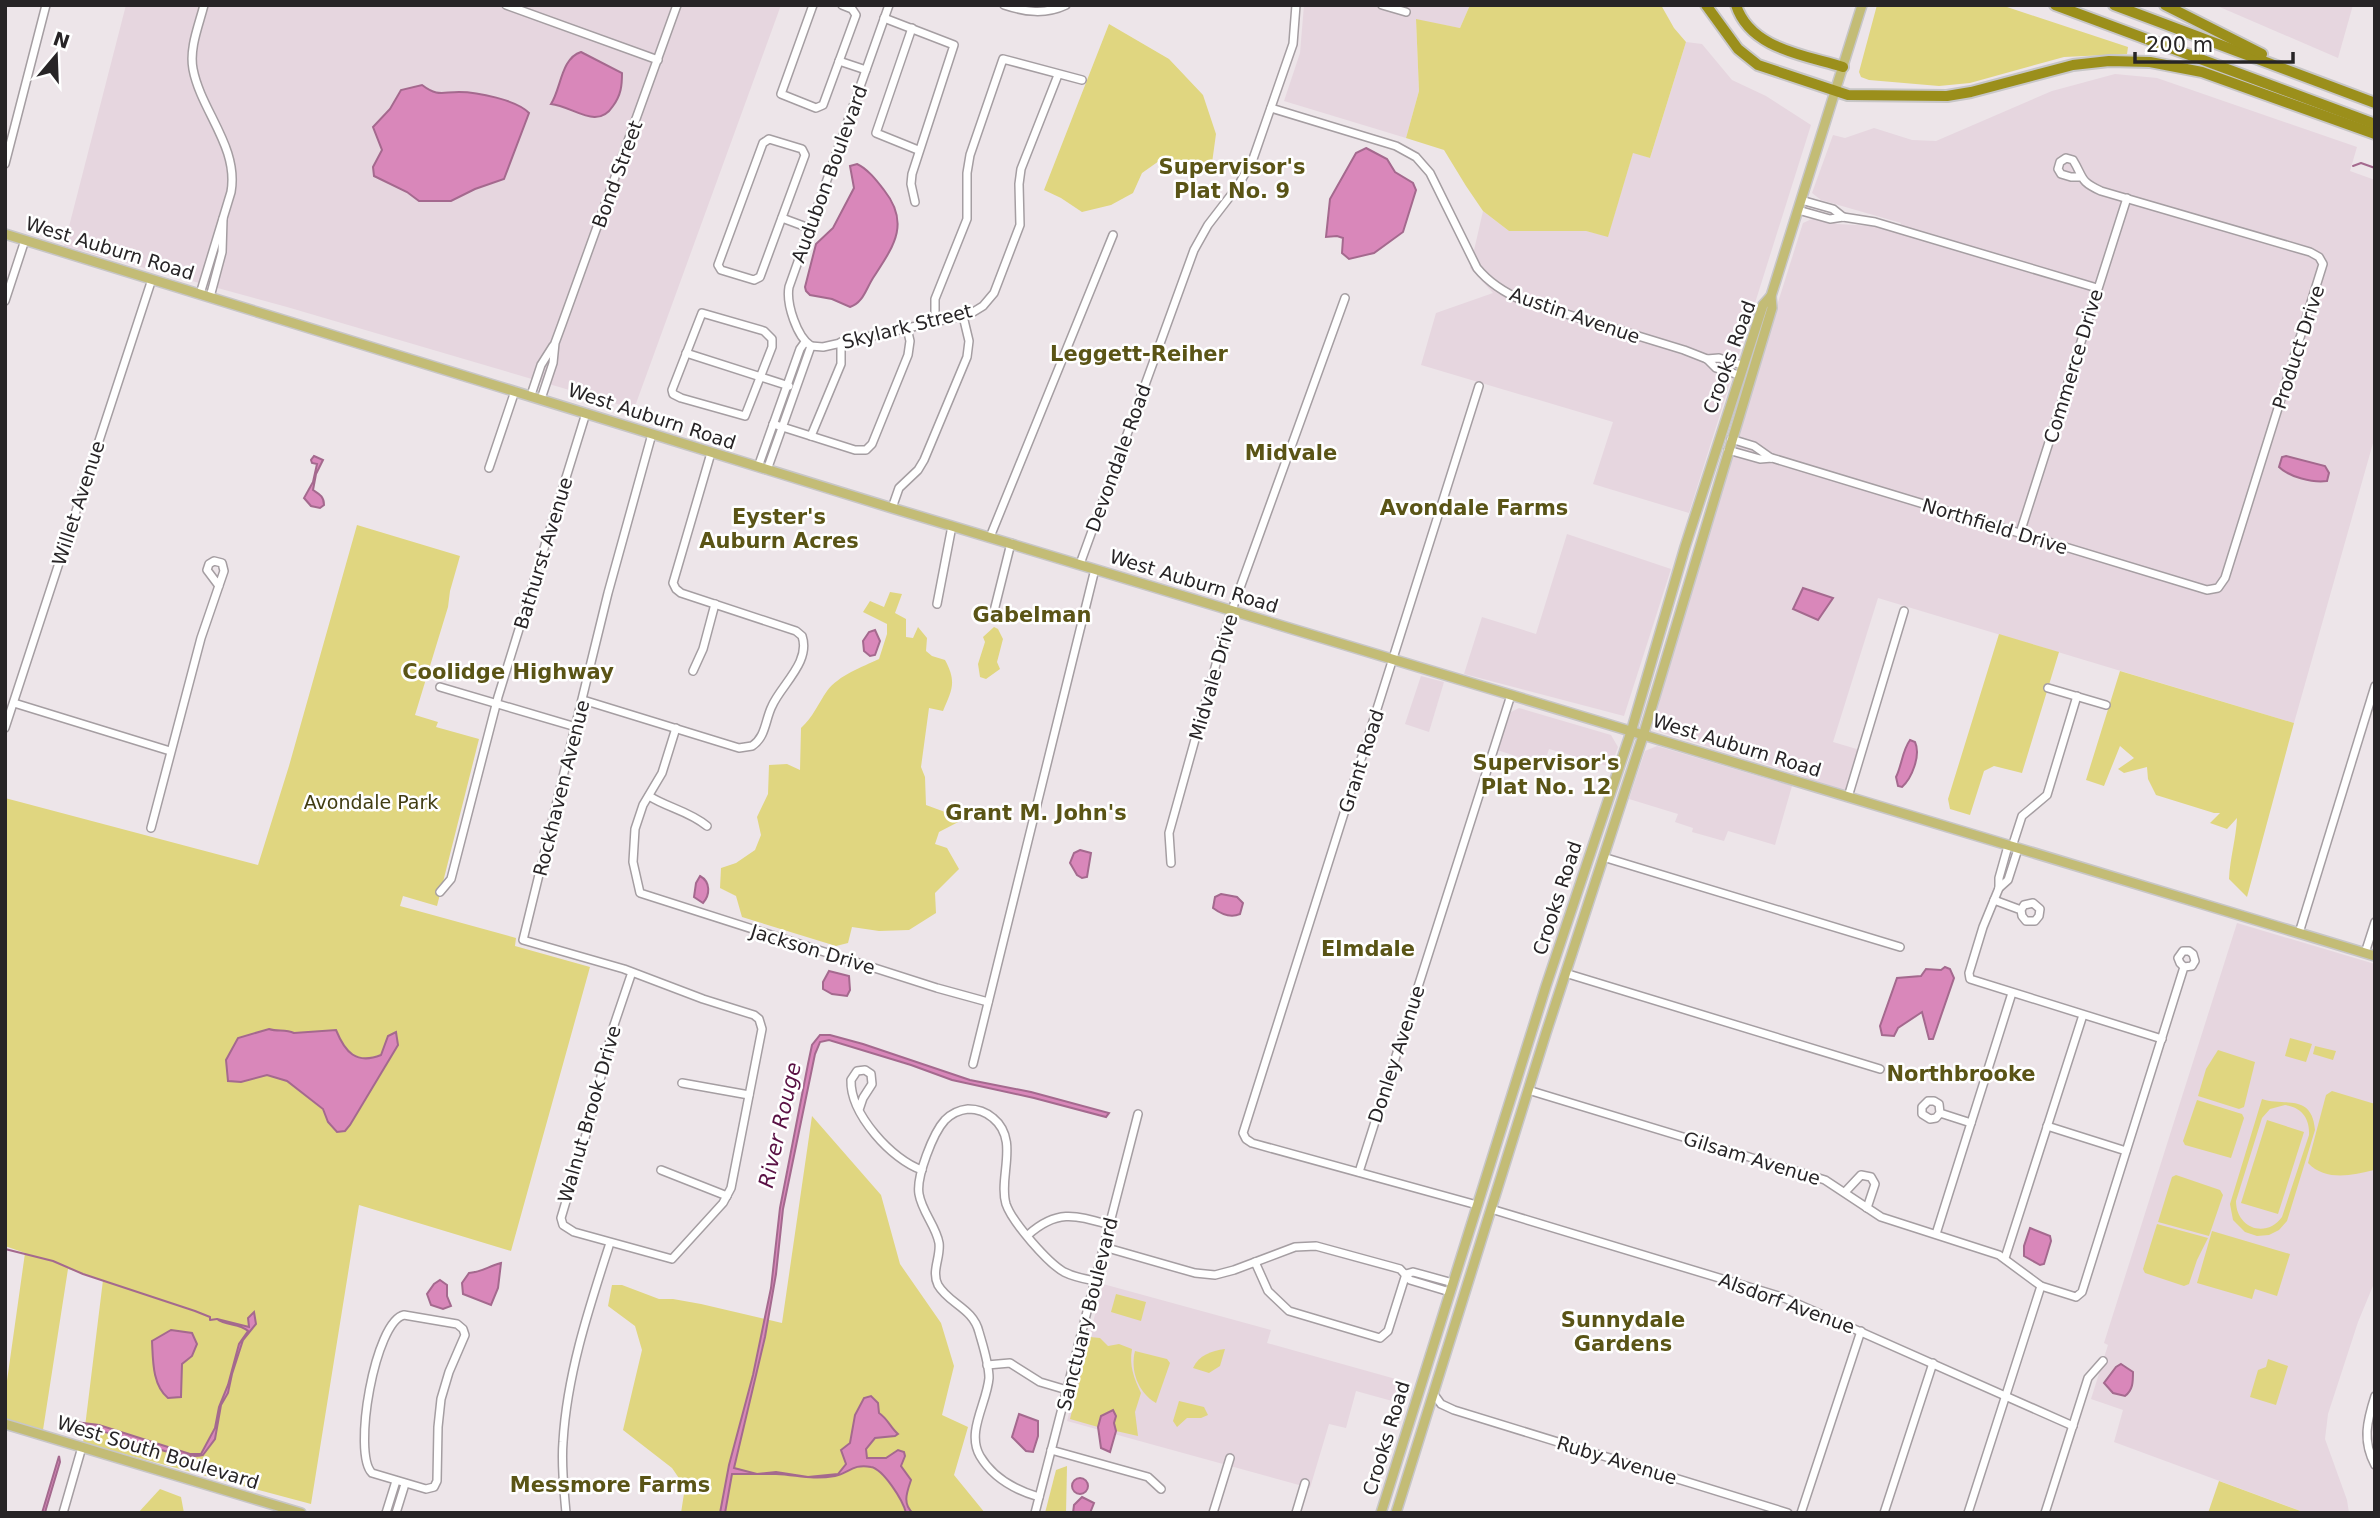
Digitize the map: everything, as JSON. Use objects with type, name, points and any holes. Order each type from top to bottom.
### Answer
[{"type":"highway","points":[[1706,5],[1738,49],[1758,65],[1848,95],[1947,96],[2073,65],[2109,61],[2150,62],[2202,72],[2375,134]]},
{"type":"highway","points":[[1736,5],[1747,27],[1764,40],[1843,67]]},
{"type":"highway","points":[[2055,5],[2375,124]]},
{"type":"highway","points":[[2114,5],[2375,103]]},
{"type":"highway","points":[[2165,5],[2334,88]]},
{"type":"main road","name":"Crooks Road","points":[[1396,1513],[1565,973],[1651,711],[1772,308],[1771,296],[1862,5]]},
{"type":"main road","name":"West Auburn Road","points":[[5,234],[762,469],[2370,954]]},
{"type":"main road","name":"Crooks Road","points":[[1381,1513],[1577,892],[1631,732],[1742,365],[1763,305],[1771,296]]},
{"type":"main road","points":[[1742,365],[1748,369],[1750,380]]},
{"type":"main road","points":[[1720,435],[1722,446],[1728,450]]},
{"type":"main road","points":[[1705,481],[1714,485],[1715,493]]},
{"type":"main road","points":[[1671,593],[1680,597],[1681,606]]},
{"type":"main road","points":[[1640,702],[1643,709],[1651,711]]},
{"type":"main road","points":[[1623,755],[1631,759],[1633,766]]},
{"type":"main road","points":[[1593,845],[1594,856],[1603,857]]},
{"type":"main road","points":[[1577,892],[1585,895],[1588,902]]},
{"type":"main road","points":[[1517,1080],[1519,1088],[1528,1090]]},
{"type":"main road","points":[[1495,1149],[1503,1151],[1506,1160]]},
{"type":"main road","points":[[1443,1314],[1445,1324],[1454,1326]]},
{"type":"main road","points":[[1417,1396],[1425,1403],[1427,1412]]},
{"type":"main road","name":"West South Boulevard","points":[[5,1423],[301,1513]]},
{"type":"street","points":[[5,164],[46,5]]},
{"type":"street","points":[[200,294],[232,185],[228,154],[195,77],[192,60],[204,5]]},
{"type":"street","points":[[506,5],[658,60]]},
{"type":"street","name":"Bond Street","points":[[536,397],[553,363],[555,343],[677,5]]},
{"type":"street","points":[[813,5],[782,94],[820,108],[856,15],[852,9],[842,5]]},
{"type":"street","name":"Audubon Boulevard","points":[[808,344],[788,299],[791,280],[889,5]]},
{"type":"street","points":[[1004,5],[1035,12],[1051,11],[1066,5]]},
{"type":"street","name":"Devondale Road","points":[[1080,564],[1194,250],[1208,225],[1245,177],[1295,35],[1296,5]]},
{"type":"street","points":[[1382,5],[1406,12]]},
{"type":"street","points":[[884,18],[954,45],[918,150],[911,180],[915,202]]},
{"type":"street","points":[[912,28],[876,133],[918,150]]},
{"type":"street","points":[[935,322],[935,299],[967,219],[967,173],[970,155],[1003,59],[1082,80]]},
{"type":"street","points":[[839,61],[866,70]]},
{"type":"street","name":"Skylark Street","points":[[808,344],[823,347],[963,316],[976,312],[991,297],[1016,241],[1021,220],[1021,169],[1058,75]]},
{"type":"street","name":"Austin Avenue","points":[[1271,108],[1396,146],[1416,157],[1430,173],[1477,268],[1501,290],[1524,301],[1684,349],[1707,359],[1716,368],[1739,375]]},
{"type":"street","points":[[765,140],[805,152],[782,218],[759,278],[754,280],[718,268],[765,140]]},
{"type":"street","points":[[2079,177],[2089,185],[2127,198]]},
{"type":"street","name":"Commerce Drive","points":[[2020,533],[2127,198]]},
{"type":"street","name":"Product Drive","points":[[2127,198],[2310,252],[2319,257],[2323,264],[2227,571],[2218,588]]},
{"type":"street","points":[[1801,200],[1833,209],[1843,217]]},
{"type":"street","points":[[1798,210],[1830,219],[1843,217],[1893,227],[2097,288]]},
{"type":"street","points":[[782,218],[809,228]]},
{"type":"street","points":[[210,297],[222,252],[223,219]]},
{"type":"street","points":[[990,537],[1113,234]]},
{"type":"street","points":[[5,300],[25,240]]},
{"type":"street","name":"Willet Avenue","points":[[5,728],[152,279]]},
{"type":"street","name":"Midvale Drive","points":[[1171,863],[1170,833],[1232,611],[1345,298]]},
{"type":"street","points":[[707,313],[770,335],[772,347],[760,376],[747,413],[741,417],[681,398],[673,394],[672,390],[699,317],[707,313]]},
{"type":"street","points":[[892,508],[899,488],[925,460],[967,357],[969,341],[963,316]]},
{"type":"street","points":[[773,424],[855,450],[870,448],[908,355],[910,341],[907,328]]},
{"type":"street","points":[[811,436],[841,364],[841,342]]},
{"type":"street","points":[[762,469],[773,424],[787,385],[808,344]]},
{"type":"street","points":[[762,469],[782,427],[808,344]]},
{"type":"street","points":[[686,353],[795,388]]},
{"type":"street","name":"Austin Avenue","points":[[1707,359],[1719,358],[1742,365]]},
{"type":"street","name":"Grant Road","points":[[1359,1172],[1252,1143],[1244,1136],[1244,1129],[1479,386]]},
{"type":"street","points":[[489,468],[515,391]]},
{"type":"street","name":"Bathurst Avenue","points":[[440,892],[451,880],[496,704],[586,413]]},
{"type":"street","name":"Rockhaven Avenue","points":[[632,972],[523,940],[608,593],[652,434]]},
{"type":"street","name":"Northfield Drive","points":[[1731,439],[1754,446],[1772,458],[2207,590],[2218,588]]},
{"type":"street","name":"Northfield Drive","points":[[1728,450],[1760,459],[1772,458]]},
{"type":"street","points":[[583,700],[739,748],[755,744],[763,734],[773,704],[796,669],[804,638],[796,631],[681,593],[674,586],[673,576],[711,453]]},
{"type":"street","points":[[937,604],[952,526]]},
{"type":"street","points":[[994,611],[1011,543]]},
{"type":"street","points":[[973,1064],[1095,569]]},
{"type":"street","points":[[151,828],[204,628],[219,586]]},
{"type":"street","points":[[692,671],[702,654],[715,604]]},
{"type":"street","points":[[1848,797],[1904,611]]},
{"type":"street","points":[[440,687],[576,727]]},
{"type":"street","points":[[2299,933],[2375,687]]},
{"type":"street","points":[[2048,688],[2106,705]]},
{"type":"street","name":"Donley Avenue","points":[[1359,1172],[1511,695]]},
{"type":"street","points":[[2077,696],[2047,794],[2022,817],[2013,847],[2008,880],[1999,888],[1994,900],[1969,977],[1973,981],[2162,1039]]},
{"type":"street","points":[[13,703],[170,751]]},
{"type":"street","points":[[676,728],[662,772],[649,796],[690,814],[707,826]]},
{"type":"street","name":"Jackson Drive","points":[[649,796],[637,822],[632,845],[634,873],[640,893],[988,1002]]},
{"type":"street","points":[[1603,857],[1900,947]]},
{"type":"street","points":[[1994,900],[2021,910]]},
{"type":"street","points":[[2370,954],[2375,922]]},
{"type":"street","points":[[2048,1126],[2126,1151],[2184,967]]},
{"type":"street","points":[[566,1513],[562,1455],[570,1385],[579,1345],[610,1242],[672,1259],[727,1196],[734,1177],[762,1029],[759,1019],[754,1015],[632,972]]},
{"type":"street","name":"Walnut Brook Drive","points":[[610,1242],[570,1230],[561,1218],[590,1121],[613,1028],[632,972]]},
{"type":"street","points":[[1565,973],[1881,1069]]},
{"type":"street","points":[[1936,1234],[2012,993]]},
{"type":"street","points":[[2005,1258],[2084,1015]]},
{"type":"street","points":[[859,1110],[873,1080],[871,1074],[865,1070],[857,1071],[851,1080],[853,1097],[859,1110],[900,1159],[922,1170]]},
{"type":"street","points":[[682,1083],[749,1095]]},
{"type":"street","name":"Gilsam Avenue","points":[[1528,1090],[1820,1178],[1886,1219],[2005,1258],[2041,1286],[2074,1297],[2082,1292],[2126,1151]]},
{"type":"street","points":[[1040,1497],[1020,1491],[1004,1482],[978,1452],[976,1432],[988,1385],[987,1365],[974,1319],[937,1283],[935,1272],[939,1247],[919,1194],[922,1170],[939,1127],[948,1117],[968,1110],[979,1111],[999,1124],[1006,1141],[1004,1192],[1014,1219],[1058,1268],[1071,1275],[1095,1281]]},
{"type":"street","points":[[1940,1113],[1971,1123]]},
{"type":"street","name":"Sanctuary Boulevard","points":[[1035,1513],[1138,1114]]},
{"type":"street","points":[[660,1170],[727,1196]]},
{"type":"street","points":[[1359,1172],[1477,1205]]},
{"type":"street","points":[[1845,1192],[1858,1177],[1871,1177],[1875,1184],[1867,1208]]},
{"type":"street","name":"Alsdorf Avenue","points":[[1491,1209],[1762,1290],[1861,1331],[2073,1426]]},
{"type":"street","points":[[1028,1235],[1046,1220],[1062,1216],[1076,1216],[1110,1225]]},
{"type":"street","points":[[1104,1247],[1207,1275],[1224,1273],[1295,1247],[1317,1246],[1400,1269],[1410,1280],[1452,1287]]},
{"type":"street","points":[[1255,1262],[1268,1291],[1289,1311],[1380,1338],[1388,1331],[1406,1274]]},
{"type":"street","points":[[1968,1513],[2041,1286]]},
{"type":"street","points":[[401,1315],[457,1324],[463,1329],[465,1338],[449,1372],[441,1399],[437,1481],[434,1487],[426,1489],[405,1483],[372,1473],[366,1464],[369,1394],[380,1349],[393,1321],[401,1315]]},
{"type":"street","points":[[1801,1513],[1861,1331]]},
{"type":"street","points":[[2045,1513],[2088,1378],[2103,1361]]},
{"type":"street","points":[[987,1365],[1010,1363],[1040,1382],[1067,1390]]},
{"type":"street","points":[[1884,1513],[1933,1363]]},
{"type":"street","name":"Ruby Avenue","points":[[1433,1393],[1446,1407],[1788,1513]]},
{"type":"street","points":[[2375,1396],[2366,1431],[2369,1452],[2375,1465]]},
{"type":"street","points":[[1427,1412],[1446,1407]]},
{"type":"street","points":[[62,1513],[82,1447]]},
{"type":"street","points":[[1051,1450],[1148,1477],[1161,1489]]},
{"type":"street","points":[[1213,1513],[1230,1458]]},
{"type":"street","points":[[386,1513],[396,1481]]},
{"type":"street","points":[[396,1513],[405,1483]]},
{"type":"street","points":[[1296,1513],[1306,1483]]},
{"type":"shaded area","points":[[126,5],[781,5],[634,409],[287,307],[64,246]]},
{"type":"shaded area","points":[[1304,5],[1470,5],[1460,28],[1416,20],[1419,91],[1406,138],[1284,101],[1300,53]]},
{"type":"shaded area","points":[[2215,5],[2353,5],[2338,58]]},
{"type":"shaded area","points":[[1686,42],[1702,44],[1732,80],[1766,96],[1811,125],[1689,513],[1593,484],[1613,422],[1421,365],[1436,313],[1493,293],[1470,268],[1483,211],[1509,231],[1586,231],[1608,236],[1633,152],[1650,158]]},
{"type":"shaded area","points":[[581,52],[622,73],[618,98],[607,113],[600,117],[584,115],[551,104],[565,67],[574,55]]},
{"type":"shaded area","points":[[2115,74],[2157,78],[2357,147],[2350,171],[2375,180],[2375,436],[2294,723],[1878,598],[1833,742],[1860,750],[1846,791],[1660,732],[1655,721],[1665,677],[1803,223],[1814,218],[1898,232],[1901,223],[1821,200],[1812,193],[1833,135],[1845,138],[1874,128],[1912,140],[1936,141],[2052,91]]},
{"type":"shaded area","points":[[422,85],[440,93],[467,92],[486,95],[516,104],[529,113],[504,179],[451,201],[419,201],[374,176],[373,167],[382,150],[373,127],[390,109],[401,90]]},
{"type":"shaded area","points":[[1366,148],[1387,159],[1395,172],[1413,183],[1416,190],[1403,232],[1374,253],[1349,259],[1342,253],[1343,238],[1326,237],[1330,199],[1356,153]]},
{"type":"shaded area","points":[[857,164],[869,172],[884,190],[892,202],[898,225],[887,256],[861,299],[850,307],[832,299],[810,295],[805,287],[816,244],[833,228],[854,188],[850,166]]},
{"type":"shaded area","points":[[314,456],[323,460],[316,474],[313,490],[323,499],[324,505],[320,508],[311,506],[304,498],[313,482],[317,464],[312,463]]},
{"type":"shaded area","points":[[2282,457],[2325,466],[2329,473],[2327,481],[2315,481],[2283,471],[2279,467]]},
{"type":"shaded area","points":[[1567,534],[1671,569],[1624,716],[1464,674],[1482,617],[1536,634]]},
{"type":"shaded area","points":[[1803,588],[1833,598],[1818,620],[1793,609]]},
{"type":"shaded area","points":[[875,630],[880,641],[875,655],[870,656],[864,651],[863,641],[869,632]]},
{"type":"shaded area","points":[[1421,676],[1444,682],[1429,732],[1405,724]]},
{"type":"shaded area","points":[[1519,708],[1611,735],[1618,747],[1611,767],[1549,749],[1544,765],[1497,750],[1511,712]]},
{"type":"shaded area","points":[[1910,740],[1915,742],[1917,747],[1916,760],[1902,787],[1898,786],[1896,777]]},
{"type":"shaded area","points":[[1657,746],[1792,786],[1775,845],[1728,831],[1724,841],[1692,832],[1693,828],[1675,822],[1678,814],[1629,799],[1645,751]]},
{"type":"shaded area","points":[[1080,850],[1091,853],[1087,877],[1082,878],[1070,863],[1074,853]]},
{"type":"shaded area","points":[[700,876],[708,889],[703,903],[694,897]]},
{"type":"shaded area","points":[[1221,894],[1237,897],[1243,903],[1240,914],[1226,915],[1213,908],[1215,897]]},
{"type":"shaded area","points":[[2237,923],[2375,964],[2375,1281],[2358,1322],[2328,1414],[2325,1439],[2347,1500],[2349,1513],[2306,1513],[2114,1442],[2123,1410],[2091,1399],[2108,1345],[2104,1343]]},
{"type":"shaded area","points":[[1945,967],[1950,969],[1954,978],[1933,1039],[1929,1039],[1922,1012],[1898,1028],[1894,1036],[1882,1035],[1880,1026],[1897,978],[1921,976],[1926,969],[1941,970]]},
{"type":"shaded area","points":[[829,971],[849,976],[850,990],[847,996],[832,994],[823,989],[823,982]]},
{"type":"shaded area","points":[[269,1029],[294,1033],[336,1030],[343,1045],[352,1055],[365,1058],[381,1055],[388,1036],[396,1032],[398,1045],[350,1125],[345,1131],[337,1132],[328,1122],[323,1109],[287,1081],[267,1075],[241,1082],[228,1081],[226,1060],[238,1038]]},
{"type":"shaded area","points":[[820,1035],[863,1044],[970,1080],[1031,1092],[1109,1113],[1106,1117],[952,1080],[829,1040],[820,1042],[815,1054],[783,1209],[776,1274],[765,1337],[734,1468],[757,1474],[732,1474],[725,1513],[720,1513],[771,1288],[780,1208],[808,1064],[812,1045]]},
{"type":"shaded area","points":[[2030,1228],[2050,1236],[2044,1264],[2040,1265],[2024,1256]]},
{"type":"shaded area","points":[[501,1263],[498,1288],[491,1305],[463,1294],[462,1283],[469,1273]]},
{"type":"shaded area","points":[[440,1280],[447,1285],[451,1306],[443,1309],[431,1305],[427,1294]]},
{"type":"shaded area","points":[[1103,1284],[1271,1330],[1267,1343],[1410,1383],[1403,1404],[1356,1391],[1346,1428],[1329,1424],[1310,1488],[1067,1421]]},
{"type":"shaded area","points":[[254,1312],[256,1324],[243,1340],[228,1393],[221,1405],[215,1439],[203,1455],[175,1454],[99,1430],[67,1425],[68,1421],[99,1425],[190,1454],[201,1454],[215,1428],[219,1407],[239,1344],[248,1331],[217,1319],[249,1327],[248,1318]]},
{"type":"shaded area","points":[[171,1330],[192,1333],[197,1344],[192,1356],[182,1364],[181,1397],[168,1398],[156,1379],[152,1341]]},
{"type":"shaded area","points":[[2121,1364],[2133,1372],[2131,1388],[2125,1396],[2113,1393],[2104,1383]]},
{"type":"shaded area","points":[[871,1396],[878,1403],[879,1413],[898,1434],[875,1438],[866,1449],[867,1458],[886,1458],[898,1450],[904,1452],[901,1466],[911,1480],[906,1502],[913,1513],[906,1513],[892,1486],[876,1469],[860,1466],[840,1475],[810,1477],[838,1474],[846,1464],[841,1450],[850,1443],[855,1415],[864,1398]]},
{"type":"shaded area","points":[[1113,1410],[1116,1416],[1116,1431],[1110,1452],[1101,1448],[1098,1427],[1101,1416]]},
{"type":"shaded area","points":[[1019,1414],[1038,1421],[1038,1436],[1033,1452],[1026,1451],[1012,1437]]},
{"type":"shaded area","points":[[59,1456],[60,1462],[45,1513],[42,1513]]},
{"type":"shaded area","points":[[776,1472],[803,1476],[757,1474]]},
{"type":"shaded area","points":[[1077,1478],[1083,1478],[1088,1486],[1086,1492],[1077,1494],[1072,1489],[1072,1483]]},
{"type":"shaded area","points":[[1082,1497],[1094,1503],[1090,1513],[1073,1513],[1074,1505]]},
{"type":"green space","points":[[1470,5],[1661,5],[1674,28],[1686,42],[1650,158],[1633,153],[1608,237],[1586,231],[1509,231],[1483,211],[1444,150],[1406,138],[1419,91],[1416,19],[1460,28]]},
{"type":"green space","points":[[1877,5],[2001,5],[2128,47],[2127,54],[2064,57],[1970,83],[1939,86],[1869,80],[1861,77],[1859,72]]},
{"type":"green space","points":[[1109,24],[1169,59],[1203,95],[1216,134],[1212,163],[1186,171],[1159,161],[1142,173],[1133,193],[1111,205],[1082,212],[1044,190]]},
{"type":"green space","name":"Avondale Park","points":[[357,525],[460,556],[448,607],[415,715],[438,722],[436,727],[479,739],[437,906],[403,896],[400,906],[516,938],[515,946],[590,967],[511,1251],[359,1205],[311,1504],[83,1443],[103,1280],[68,1269],[43,1430],[5,1419],[5,1395],[25,1253],[5,1246],[5,798],[258,865]]},
{"type":"green space","points":[[890,592],[902,594],[895,613],[906,619],[906,637],[913,638],[918,627],[927,638],[926,651],[945,660],[951,674],[951,691],[943,711],[929,708],[921,767],[925,777],[926,805],[964,819],[939,832],[935,844],[947,848],[959,869],[935,893],[936,913],[909,930],[879,931],[852,927],[848,943],[836,946],[742,917],[736,896],[720,888],[721,868],[736,863],[755,850],[761,835],[757,817],[768,794],[769,765],[787,764],[800,770],[801,728],[827,691],[844,676],[879,659],[887,634],[887,624],[863,612],[870,601],[884,607]]},
{"type":"green space","points":[[994,627],[1003,639],[997,662],[1000,669],[986,679],[980,677],[978,664],[985,642],[983,637]]},
{"type":"green space","points":[[1999,634],[2059,652],[2022,773],[1994,766],[1984,771],[1970,815],[1950,809],[1948,799]]},
{"type":"green space","points":[[2120,671],[2294,723],[2247,897],[2229,879],[2237,818],[2227,829],[2210,823],[2220,813],[2156,795],[2148,779],[2147,767],[2124,773],[2118,769],[2134,758],[2120,746],[2104,786],[2086,780]]},
{"type":"green space","points":[[2290,1038],[2312,1044],[2306,1062],[2285,1056]]},
{"type":"green space","points":[[2315,1046],[2336,1051],[2333,1060],[2313,1054]]},
{"type":"green space","points":[[2218,1050],[2255,1062],[2244,1107],[2239,1109],[2198,1096],[2206,1069]]},
{"type":"green space","points":[[2332,1091],[2375,1104],[2374,1170],[2339,1176],[2322,1173],[2308,1163],[2326,1095]]},
{"type":"green space","points":[[2262,1099],[2295,1103],[2308,1110],[2315,1130],[2287,1221],[2279,1230],[2269,1235],[2257,1236],[2245,1232],[2233,1220],[2230,1204]],"holes":[[[2291,1106],[2303,1114],[2309,1135],[2282,1217],[2268,1228],[2260,1229],[2246,1224],[2237,1210],[2236,1201],[2262,1118],[2270,1109]]]},
{"type":"green space","points":[[2197,1100],[2242,1114],[2244,1118],[2231,1158],[2185,1145],[2183,1141]]},
{"type":"green space","points":[[812,1116],[881,1195],[900,1264],[941,1323],[954,1366],[942,1415],[968,1427],[954,1475],[985,1513],[681,1513],[685,1487],[672,1468],[623,1430],[642,1350],[635,1326],[608,1306],[612,1285],[622,1285],[659,1299],[701,1304],[782,1323]]},
{"type":"green space","points":[[2267,1120],[2304,1132],[2278,1214],[2241,1203]]},
{"type":"green space","points":[[2176,1175],[2220,1190],[2223,1195],[2209,1236],[2158,1222],[2172,1177]]},
{"type":"green space","points":[[2157,1224],[2208,1238],[2189,1284],[2184,1286],[2145,1273],[2143,1269]]},
{"type":"green space","points":[[2212,1231],[2290,1254],[2277,1296],[2255,1289],[2252,1299],[2197,1283]]},
{"type":"green space","points":[[1116,1294],[1146,1302],[1141,1321],[1111,1312]]},
{"type":"green space","points":[[1090,1337],[1100,1338],[1108,1346],[1119,1344],[1132,1349],[1133,1372],[1141,1393],[1135,1412],[1138,1436],[1116,1431],[1114,1423],[1101,1416],[1098,1427],[1070,1419]]},
{"type":"green space","points":[[1225,1349],[1220,1366],[1209,1373],[1193,1368],[1206,1354]]},
{"type":"green space","points":[[1135,1351],[1167,1359],[1170,1363],[1156,1403],[1144,1393],[1137,1380]]},
{"type":"green space","points":[[2268,1359],[2288,1366],[2276,1405],[2250,1397],[2258,1370],[2266,1367]]},
{"type":"green space","points":[[1179,1401],[1204,1407],[1208,1415],[1187,1418],[1177,1427],[1173,1421]]},
{"type":"green space","points":[[1067,1466],[1066,1513],[1045,1513],[1056,1470]]},
{"type":"green space","points":[[2219,1481],[2306,1513],[2208,1513]]},
{"type":"green space","points":[[160,1489],[181,1497],[184,1513],[138,1513]]},
{"type":"waterway","points":[[2353,166],[2361,163],[2375,168]]},
{"type":"waterway","points":[[5,1249],[53,1261],[83,1274],[195,1311],[210,1317],[210,1320],[217,1319]]},
{"type":"district","name":"Supervisor's Plat No. 9","points":[[1232,179]]},
{"type":"district","name":"Leggett-Reiher","points":[[1139,354]]},
{"type":"district","name":"Midvale","points":[[1291,453]]},
{"type":"district","name":"Avondale Farms","points":[[1474,508]]},
{"type":"district","name":"Eyster's Auburn Acres","points":[[779,529]]},
{"type":"district","name":"Gabelman","points":[[1032,615]]},
{"type":"district","name":"Coolidge Highway","points":[[508,672]]},
{"type":"district","name":"Supervisor's Plat No. 12","points":[[1546,775]]},
{"type":"district","name":"Grant M. John's","points":[[1036,813]]},
{"type":"district","name":"Elmdale","points":[[1368,949]]},
{"type":"district","name":"Northbrooke","points":[[1961,1074]]},
{"type":"district","name":"Sunnydale Gardens","points":[[1623,1332]]},
{"type":"district","name":"Messmore Farms","points":[[610,1485]]},
{"type":"water label","name":"River Rouge","points":[[780,1125]]}]
